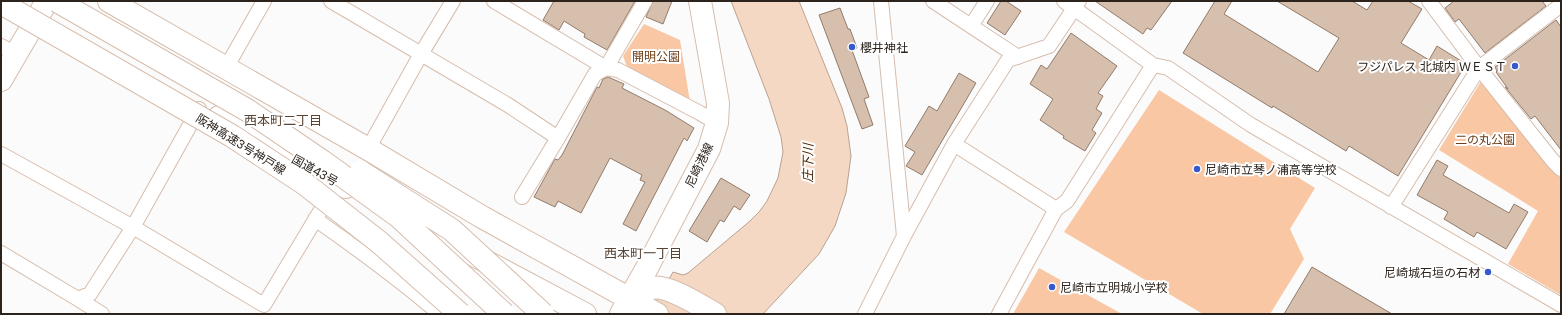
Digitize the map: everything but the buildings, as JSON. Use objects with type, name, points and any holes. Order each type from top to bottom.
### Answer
[{"type":"main road","name":"国道43号","points":[[5,1],[43,10],[200,107],[337,183],[585,314]]},
{"type":"main road","points":[[57,1],[247,110],[361,172],[452,230],[543,314]]},
{"type":"main road","points":[[109,1],[482,216],[625,306],[655,313]]},
{"type":"main road","name":"尼崎港線","points":[[625,306],[648,266],[709,149],[717,124],[718,104],[700,1]]},
{"type":"main road","name":"阪神高速3号神戸線","points":[[1,3],[232,136],[305,184],[378,242],[460,314]]},
{"type":"main road","points":[[1,80],[9,50],[43,10]]},
{"type":"main road","points":[[247,110],[398,216],[504,314]]},
{"type":"main road","points":[[625,306],[653,287],[678,293],[715,314]]},
{"type":"street","points":[[226,68],[264,1]]},
{"type":"street","points":[[331,1],[508,105],[558,138]]},
{"type":"street","points":[[368,149],[452,1]]},
{"type":"street","points":[[494,1],[606,68],[618,70],[700,113],[717,124]]},
{"type":"street","points":[[522,197],[595,74],[606,68],[645,1]]},
{"type":"street","points":[[882,1],[904,236]]},
{"type":"street","points":[[934,1],[1018,57]]},
{"type":"street","points":[[971,26],[987,1]]},
{"type":"street","points":[[1429,1],[1479,68],[1553,161],[1561,168]]},
{"type":"street","points":[[865,314],[904,236],[954,144],[1008,60],[1048,46],[1072,3],[1153,65],[1168,68],[1251,125],[1561,305]]},
{"type":"street","points":[[1391,207],[1479,68],[1561,5]]},
{"type":"street","points":[[999,314],[1056,209],[1066,202],[1153,65]]},
{"type":"street","points":[[1,254],[90,304],[200,107]]},
{"type":"street","points":[[954,144],[1056,209]]},
{"type":"street","points":[[1,154],[133,227],[261,309],[337,183]]},
{"type":"street","points":[[315,219],[405,284],[440,314]]},
{"type":"green space","name":"開明公園","points":[[644,24],[680,40],[690,102],[628,69],[623,56]]},
{"type":"green space","name":"二の丸公園","points":[[1480,83],[1486,84],[1550,168],[1561,178],[1561,295],[1508,264],[1538,211],[1439,150]]},
{"type":"green space","name":"尼崎市立琴ノ浦高等学校","points":[[1159,90],[1315,188],[1290,229],[1304,259],[1270,314],[1203,314],[1064,232]]},
{"type":"green space","name":"尼崎市立明城小学校","points":[[1039,268],[1122,314],[1013,314]]},
{"type":"water","name":"庄下川","points":[[731,1],[799,1],[842,108],[847,126],[851,156],[846,193],[835,226],[819,254],[763,314],[649,314],[673,272],[683,275],[688,273],[750,221],[767,201],[778,178],[783,152],[781,137],[769,99]]},
{"type":"place","name":"櫻井神社","points":[[852,47]]},
{"type":"place","name":"フジパレス 北城内 ＷＥＳＴ","points":[[1515,66]]},
{"type":"place","name":"尼崎市立琴ノ浦高等学校","points":[[1197,169]]},
{"type":"place","name":"尼崎城石垣の石材","points":[[1488,272]]},
{"type":"place","name":"尼崎市立明城小学校","points":[[1052,287]]},
{"type":"district","name":"西本町二丁目","points":[[283,120]]},
{"type":"district","name":"西本町一丁目","points":[[643,253]]}]
